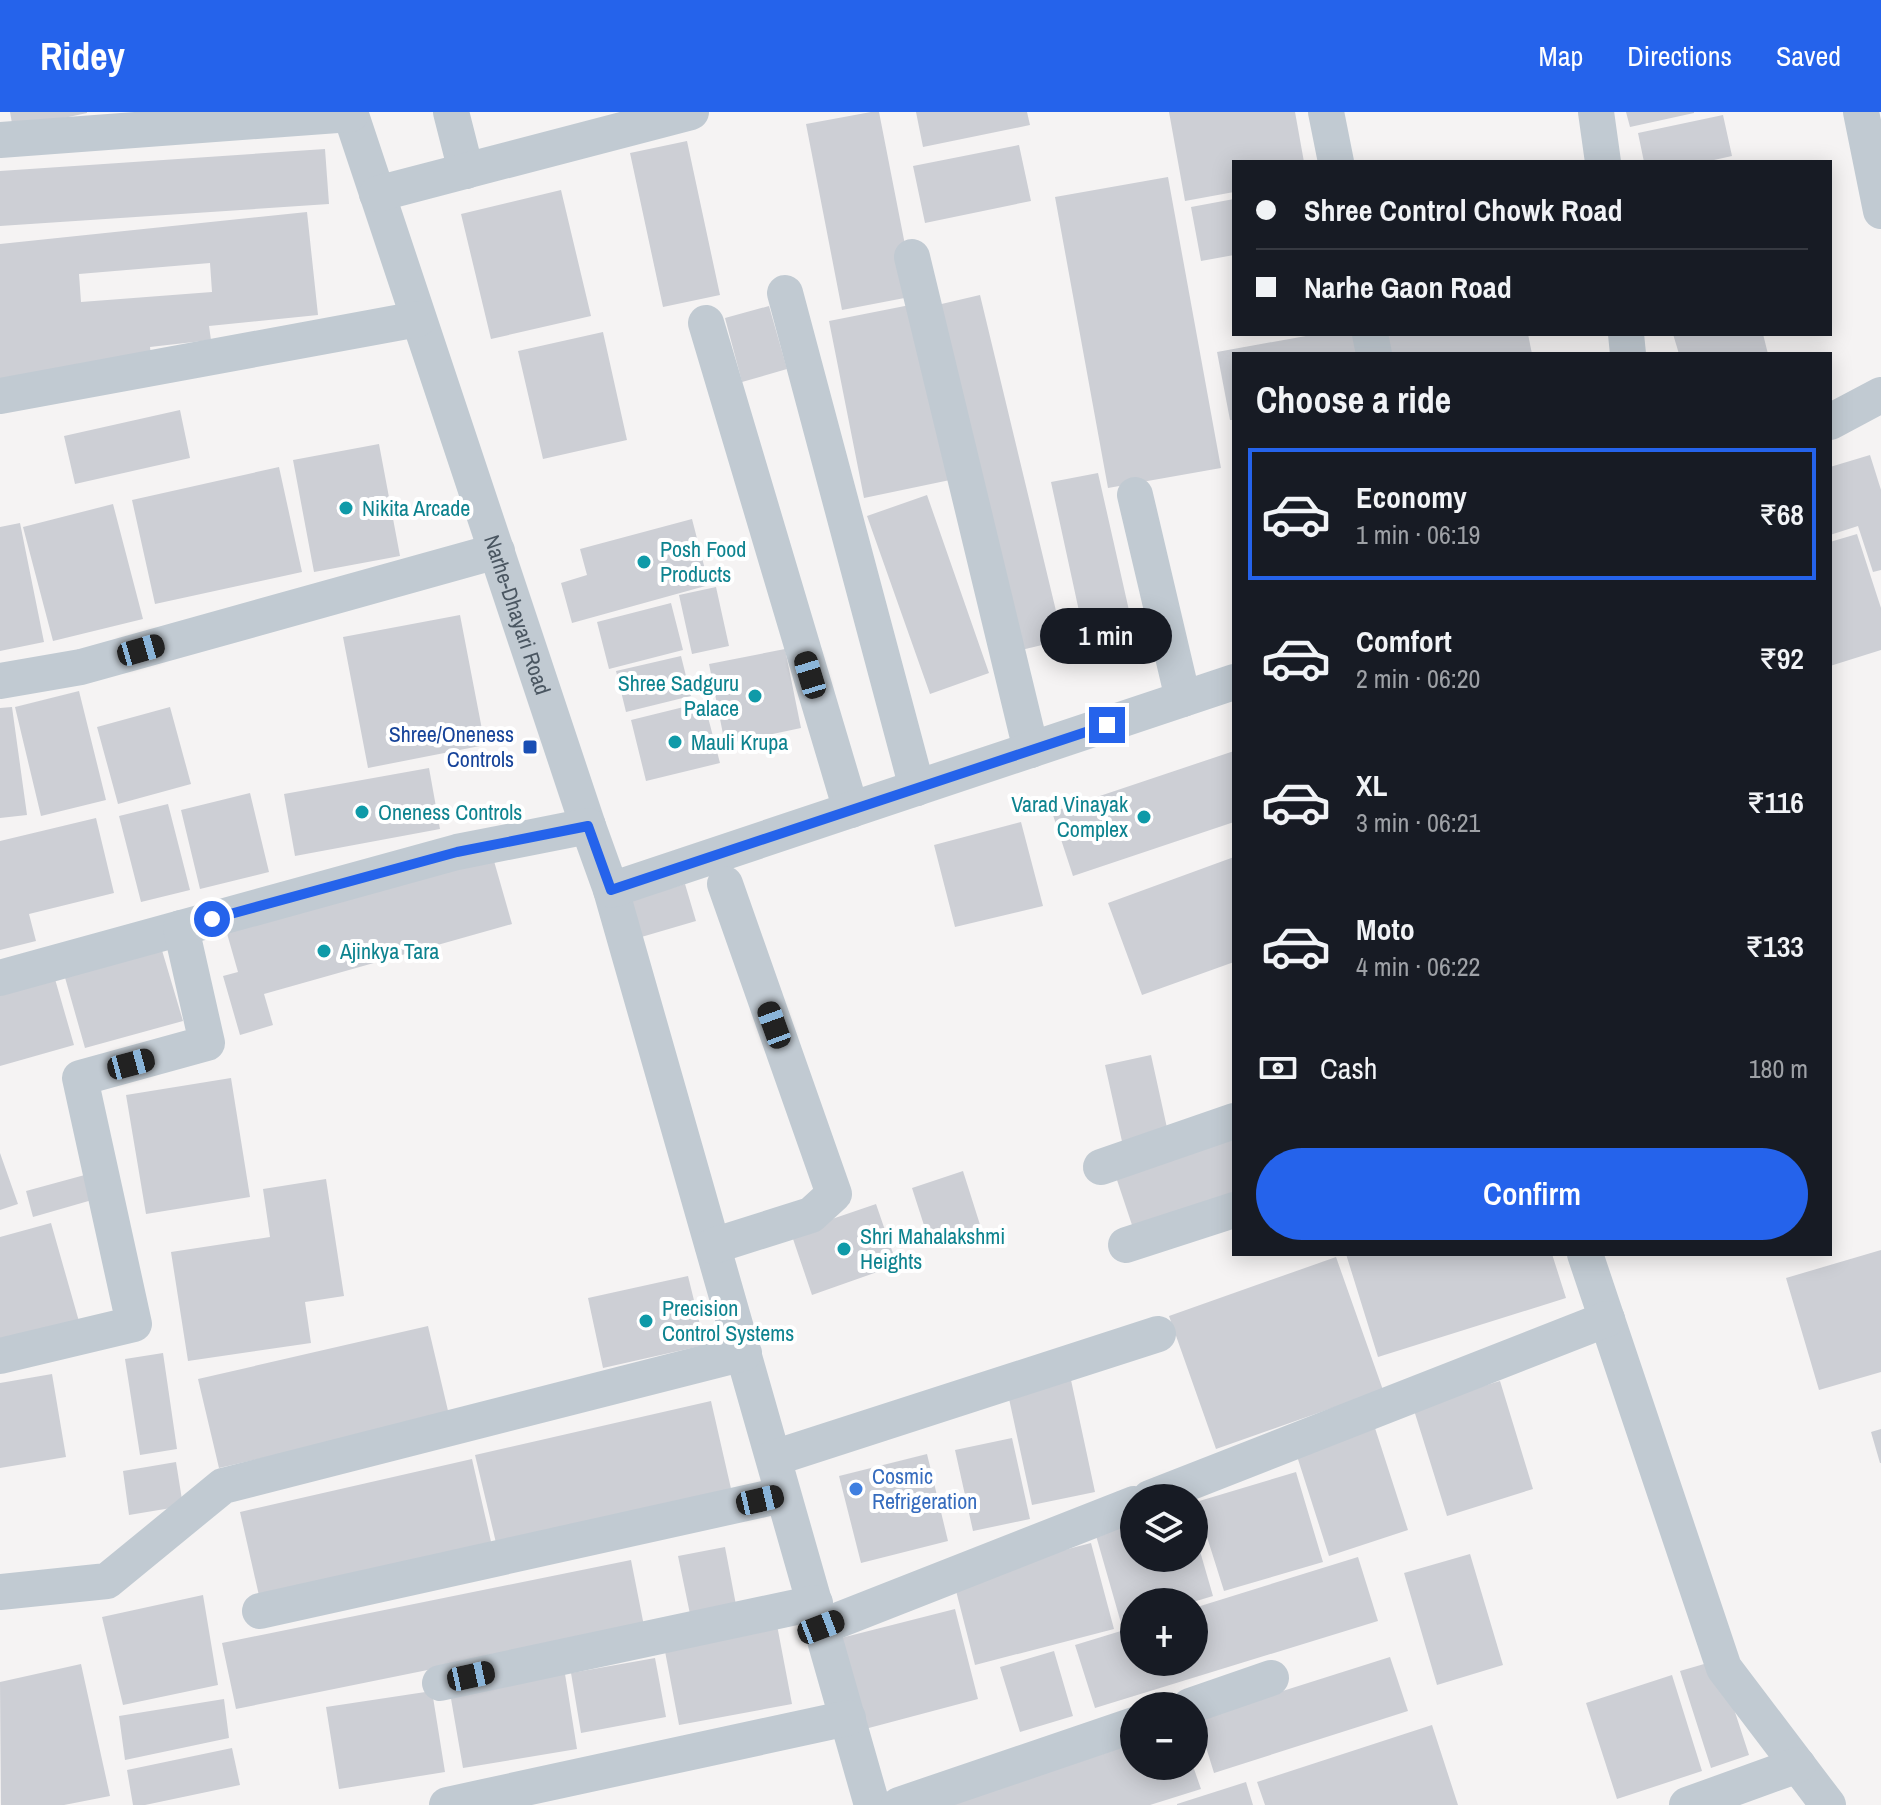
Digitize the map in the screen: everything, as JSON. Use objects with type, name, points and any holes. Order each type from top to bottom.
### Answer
[{"type":"street","points":[[451,112],[466,171]]},
{"type":"street","points":[[377,194],[466,171],[616,122],[691,112]]},
{"type":"street","points":[[1326,112],[1336,160]]},
{"type":"street","points":[[1596,112],[1603,160]]},
{"type":"street","points":[[1861,112],[1881,211]]},
{"type":"street","points":[[0,140],[351,113]]},
{"type":"street","name":"Narhe-Dhayari Road","points":[[351,113],[611,890],[872,1805]]},
{"type":"street","points":[[912,257],[1031,750]]},
{"type":"street","points":[[785,293],[917,788]]},
{"type":"street","points":[[0,396],[418,319]]},
{"type":"street","points":[[706,323],[851,810]]},
{"type":"street","points":[[1832,421],[1881,395]]},
{"type":"street","points":[[1135,495],[1183,699]]},
{"type":"street","points":[[0,681],[81,667],[497,551]]},
{"type":"street","points":[[611,890],[1232,683]]},
{"type":"street","points":[[0,978],[457,852],[588,826]]},
{"type":"street","points":[[713,1246],[811,1215],[834,1194],[725,884]]},
{"type":"street","points":[[0,1356],[134,1324],[80,1078],[207,1043],[181,928]]},
{"type":"street","points":[[1101,1167],[1232,1122]]},
{"type":"street","points":[[1126,1245],[1232,1211]]},
{"type":"street","points":[[1586,1256],[1724,1668],[1828,1805]]},
{"type":"street","points":[[1186,1484],[1607,1319]]},
{"type":"street","points":[[774,1458],[1158,1334]]},
{"type":"street","points":[[0,1592],[107,1581],[223,1486],[744,1353]]},
{"type":"street","points":[[260,1611],[782,1495]]},
{"type":"street","points":[[440,1683],[818,1615],[1120,1509]]},
{"type":"street","points":[[1208,1700],[1271,1678]]},
{"type":"street","points":[[447,1805],[848,1718]]},
{"type":"street","points":[[899,1805],[1120,1730]]},
{"type":"street","points":[[1687,1805],[1798,1765]]},
{"type":"building","points":[[10,112],[87,112],[87,113],[13,129]]},
{"type":"building","points":[[879,112],[915,296],[842,310],[806,124]]},
{"type":"building","points":[[916,112],[1027,112],[1030,125],[923,147]]},
{"type":"building","points":[[1169,112],[1295,112],[1304,160],[1232,160],[1232,192],[1185,201]]},
{"type":"building","points":[[1626,112],[1694,112],[1694,113],[1630,127]]},
{"type":"building","points":[[1723,115],[1732,156],[1714,160],[1644,160],[1638,133]]},
{"type":"building","points":[[687,141],[720,295],[663,307],[630,153]]},
{"type":"building","points":[[1019,145],[1031,201],[925,223],[913,166]]},
{"type":"building","points":[[325,149],[329,204],[0,226],[0,171]]},
{"type":"building","points":[[1168,177],[1221,468],[1108,488],[1055,197]]},
{"type":"building","points":[[561,190],[591,316],[491,339],[461,214]]},
{"type":"building","points":[[1232,199],[1232,255],[1201,261],[1191,207]]},
{"type":"building","points":[[307,212],[318,315],[209,326],[211,340],[150,347],[152,364],[0,380],[0,244]],"holes":[[[210,263],[212,292],[81,302],[79,274]]]},
{"type":"building","points":[[980,295],[1063,640],[1017,651],[933,306]]},
{"type":"building","points":[[915,304],[950,480],[864,498],[829,321]]},
{"type":"building","points":[[769,306],[787,369],[742,382],[725,318]]},
{"type":"building","points":[[603,332],[627,440],[543,459],[518,351]]},
{"type":"building","points":[[1306,336],[1360,336],[1364,352],[1232,352],[1230,420],[1217,352]]},
{"type":"building","points":[[1387,336],[1528,336],[1532,352],[1391,352]]},
{"type":"building","points":[[1674,336],[1764,336],[1768,352],[1678,352]]},
{"type":"building","points":[[180,410],[190,458],[75,484],[64,436]]},
{"type":"building","name":"Nikita Arcade","points":[[379,444],[400,556],[314,572],[293,460]]},
{"type":"building","points":[[1870,455],[1881,490],[1881,570],[1873,572],[1858,526],[1832,534],[1832,466]]},
{"type":"building","points":[[279,467],[302,572],[155,604],[132,500]]},
{"type":"building","points":[[1098,473],[1135,637],[1087,648],[1051,482]]},
{"type":"building","points":[[927,495],[989,673],[930,694],[867,516]]},
{"type":"building","points":[[113,504],[143,619],[53,641],[23,527]]},
{"type":"building","name":"Posh Food Products","points":[[692,519],[709,585],[572,623],[561,583],[587,575],[580,549]]},
{"type":"building","points":[[20,523],[44,642],[0,651],[0,527]]},
{"type":"building","points":[[1857,534],[1881,608],[1881,650],[1832,665],[1832,541]]},
{"type":"building","points":[[716,587],[729,646],[692,654],[679,595]]},
{"type":"building","points":[[671,603],[683,650],[609,669],[597,622]]},
{"type":"building","points":[[460,615],[485,745],[368,768],[343,637]]},
{"type":"building","name":"Shree Sadguru Palace","points":[[785,649],[801,728],[725,744],[709,664]]},
{"type":"building","points":[[681,656],[691,696],[626,712],[616,671]]},
{"type":"building","points":[[79,691],[106,800],[41,816],[15,707]]},
{"type":"building","name":"Mauli Krupa","points":[[704,702],[720,763],[646,781],[631,720]]},
{"type":"building","points":[[12,707],[27,815],[0,818],[0,708]]},
{"type":"building","points":[[170,707],[191,784],[118,804],[97,727]]},
{"type":"building","name":"Varad Vinayak Complex","points":[[1232,752],[1232,823],[1073,876],[1052,812]]},
{"type":"building","name":"Oneness Controls","points":[[429,768],[440,829],[295,856],[284,794]]},
{"type":"building","points":[[250,793],[269,872],[200,889],[181,810]]},
{"type":"building","points":[[168,804],[190,890],[141,902],[119,816]]},
{"type":"building","points":[[96,818],[114,893],[29,914],[36,941],[0,950],[0,841]]},
{"type":"building","points":[[1021,822],[1043,906],[955,927],[934,845]]},
{"type":"building","name":"Ajinkya Tara","points":[[492,854],[512,924],[264,994],[273,1025],[240,1035],[223,976],[238,972],[226,930]]},
{"type":"building","points":[[1232,858],[1232,963],[1142,995],[1108,903]]},
{"type":"building","points":[[685,884],[696,921],[638,938],[627,901]]},
{"type":"building","points":[[161,947],[183,1021],[85,1048],[64,974]]},
{"type":"building","points":[[55,979],[74,1045],[0,1066],[0,995]]},
{"type":"building","points":[[1151,1055],[1169,1137],[1123,1146],[1105,1065]]},
{"type":"building","points":[[231,1078],[250,1197],[146,1214],[126,1095]]},
{"type":"building","points":[[1232,1134],[1232,1197],[1133,1228],[1114,1171]]},
{"type":"building","points":[[0,1153],[18,1204],[0,1210]]},
{"type":"building","points":[[963,1171],[982,1231],[931,1247],[912,1188]]},
{"type":"building","points":[[92,1173],[99,1198],[33,1217],[26,1191]]},
{"type":"building","points":[[326,1179],[344,1296],[305,1302],[311,1343],[188,1361],[171,1252],[270,1237],[263,1189]]},
{"type":"building","name":"Shri Mahalakshmi Heights","points":[[876,1204],[897,1265],[812,1295],[791,1233]]},
{"type":"building","points":[[51,1223],[80,1325],[0,1347],[0,1237]]},
{"type":"building","points":[[1881,1250],[1881,1372],[1819,1390],[1786,1278]]},
{"type":"building","points":[[1347,1256],[1553,1256],[1566,1298],[1378,1357]]},
{"type":"building","points":[[1336,1257],[1383,1390],[1216,1449],[1169,1316]]},
{"type":"building","name":"Precision Control Systems","points":[[688,1276],[705,1345],[603,1368],[588,1298]]},
{"type":"building","points":[[428,1326],[449,1415],[219,1468],[198,1379]]},
{"type":"building","points":[[163,1353],[177,1449],[140,1455],[125,1359]]},
{"type":"building","points":[[52,1374],[66,1457],[0,1468],[0,1383]]},
{"type":"building","points":[[1071,1380],[1095,1492],[1032,1505],[1008,1394]]},
{"type":"building","points":[[1500,1381],[1533,1489],[1447,1516],[1413,1407]]},
{"type":"building","points":[[711,1401],[732,1493],[497,1547],[475,1455]]},
{"type":"building","points":[[1375,1428],[1408,1530],[1329,1556],[1296,1453]]},
{"type":"building","points":[[1881,1429],[1881,1463],[1880,1463],[1871,1432]]},
{"type":"building","points":[[1012,1438],[1030,1519],[973,1531],[955,1450]]},
{"type":"building","points":[[927,1454],[948,1541],[861,1563],[839,1476]]},
{"type":"building","points":[[472,1459],[492,1546],[260,1600],[240,1512]]},
{"type":"building","points":[[176,1462],[183,1506],[129,1515],[123,1471]]},
{"type":"building","points":[[1296,1472],[1323,1562],[1224,1591],[1208,1540],[1208,1498]]},
{"type":"building","points":[[1120,1524],[1120,1572],[1206,1572],[1213,1596],[1208,1598],[1208,1588],[1120,1588],[1120,1620],[1095,1532]]},
{"type":"building","points":[[1091,1543],[1114,1629],[975,1665],[953,1579]]},
{"type":"building","points":[[725,1547],[736,1605],[690,1614],[678,1556]]},
{"type":"building","points":[[1470,1554],[1503,1665],[1437,1685],[1404,1573]]},
{"type":"building","points":[[1358,1557],[1378,1621],[1208,1673],[1208,1604]]},
{"type":"building","points":[[631,1560],[644,1626],[236,1709],[222,1643]]},
{"type":"building","points":[[203,1595],[218,1685],[123,1705],[102,1617]]},
{"type":"building","points":[[955,1609],[978,1699],[865,1729],[841,1638]]},
{"type":"building","points":[[777,1625],[792,1704],[679,1725],[664,1646]]},
{"type":"building","points":[[1120,1631],[1120,1676],[1199,1676],[1147,1692],[1120,1692],[1120,1700],[1095,1708],[1075,1645]]},
{"type":"building","points":[[1054,1651],[1073,1716],[1020,1732],[1000,1667]]},
{"type":"building","points":[[1390,1657],[1408,1711],[1214,1773],[1208,1754],[1208,1715]]},
{"type":"building","points":[[655,1658],[666,1717],[581,1733],[571,1673]]},
{"type":"building","points":[[1718,1660],[1749,1755],[1711,1768],[1680,1671]]},
{"type":"building","points":[[81,1664],[110,1796],[64,1805],[1,1805],[0,1682]]},
{"type":"building","points":[[565,1674],[577,1749],[463,1768],[450,1693]]},
{"type":"building","points":[[1672,1675],[1702,1771],[1617,1799],[1586,1703]]},
{"type":"building","points":[[432,1691],[445,1772],[339,1789],[326,1707]]},
{"type":"building","points":[[224,1699],[229,1738],[125,1760],[119,1716]]},
{"type":"building","points":[[1432,1725],[1458,1805],[1265,1805],[1257,1782]]},
{"type":"building","points":[[1120,1743],[1120,1780],[1198,1780],[1201,1789],[1150,1805],[927,1805]]},
{"type":"building","points":[[232,1748],[240,1785],[133,1805],[127,1770]]},
{"type":"building","points":[[1246,1782],[1253,1805],[1177,1805],[1177,1804]]},
{"type":"place","name":"Nikita Arcade","points":[[346,508]]},
{"type":"place","name":"Posh Food Products","points":[[644,562]]},
{"type":"place","name":"Shree Sadguru Palace","points":[[755,696]]},
{"type":"place","name":"Mauli Krupa","points":[[675,742]]},
{"type":"place","name":"Shree/Oneness Controls","points":[[530,747]]},
{"type":"place","name":"Oneness Controls","points":[[362,812]]},
{"type":"place","name":"Varad Vinayak Complex","points":[[1144,817]]},
{"type":"place","name":"Ajinkya Tara","points":[[324,951]]},
{"type":"place","name":"Shri Mahalakshmi Heights","points":[[844,1249]]},
{"type":"place","name":"Precision Control Systems","points":[[646,1321]]},
{"type":"place","name":"Cosmic Refrigeration","points":[[856,1489]]},
{"type":"route","points":[[212,919],[457,852],[588,826],[611,890],[1107,725]]}]
